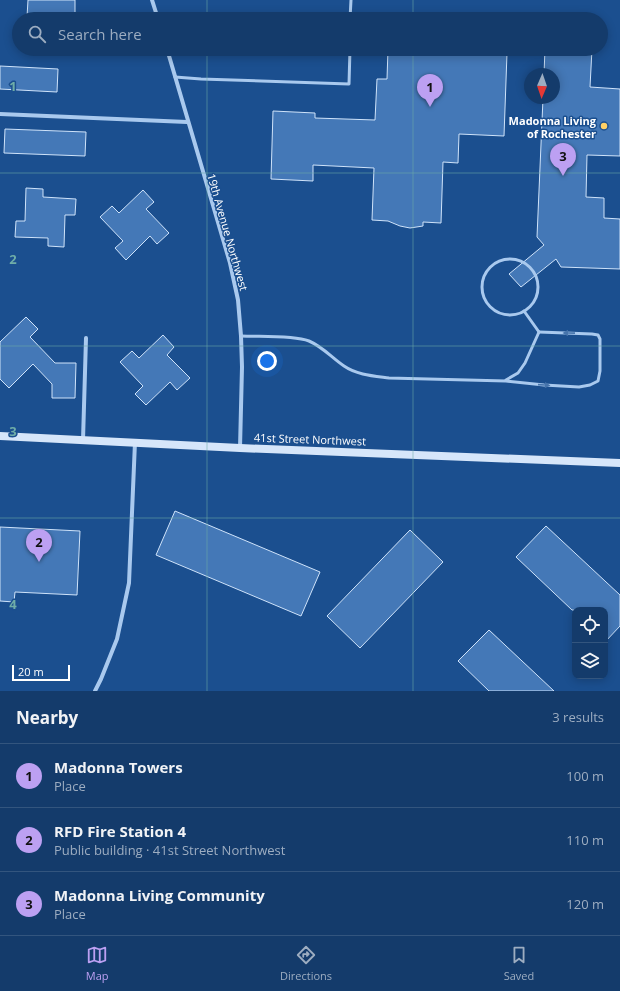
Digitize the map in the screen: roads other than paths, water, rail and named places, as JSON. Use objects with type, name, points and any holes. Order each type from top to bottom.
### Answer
[{"type":"main road","name":"41st Street Northwest","points":[[0,436],[240,448],[620,463]]},
{"type":"street","points":[[152,0],[156,12]]},
{"type":"street","name":"19th Avenue Northwest","points":[[169,56],[187,122],[230,263],[238,300],[242,367],[240,448]]},
{"type":"street","points":[[0,114],[187,122]]},
{"type":"street","points":[[83,440],[86,338]]},
{"type":"street","points":[[95,691],[117,639],[129,583],[135,442]]},
{"type":"lane","points":[[350,12],[351,0]]},
{"type":"lane","points":[[175,77],[349,84],[350,56]]},
{"type":"lane","points":[[517,259],[525,262],[532,268],[536,275],[538,285],[537,294],[535,301],[524,311],[515,315],[505,315],[496,312],[484,299],[482,281],[484,274],[494,263],[501,260],[517,259]]},
{"type":"lane","points":[[524,311],[539,332]]},
{"type":"lane","points":[[506,381],[518,373],[525,363],[539,332]]},
{"type":"lane","points":[[241,336],[292,338],[307,341],[318,346],[345,366],[359,373],[373,376],[389,378],[506,381],[578,387],[590,385],[598,381],[600,371],[600,339],[598,335],[539,332]]},
{"type":"place","name":"Madonna Towers","points":[[430,107]]},
{"type":"place","name":"Madonna Living of Rochester","points":[[604,126]]},
{"type":"place","name":"Madonna Living Community","points":[[563,176]]},
{"type":"place","name":"RFD Fire Station 4","points":[[39,562]]}]
